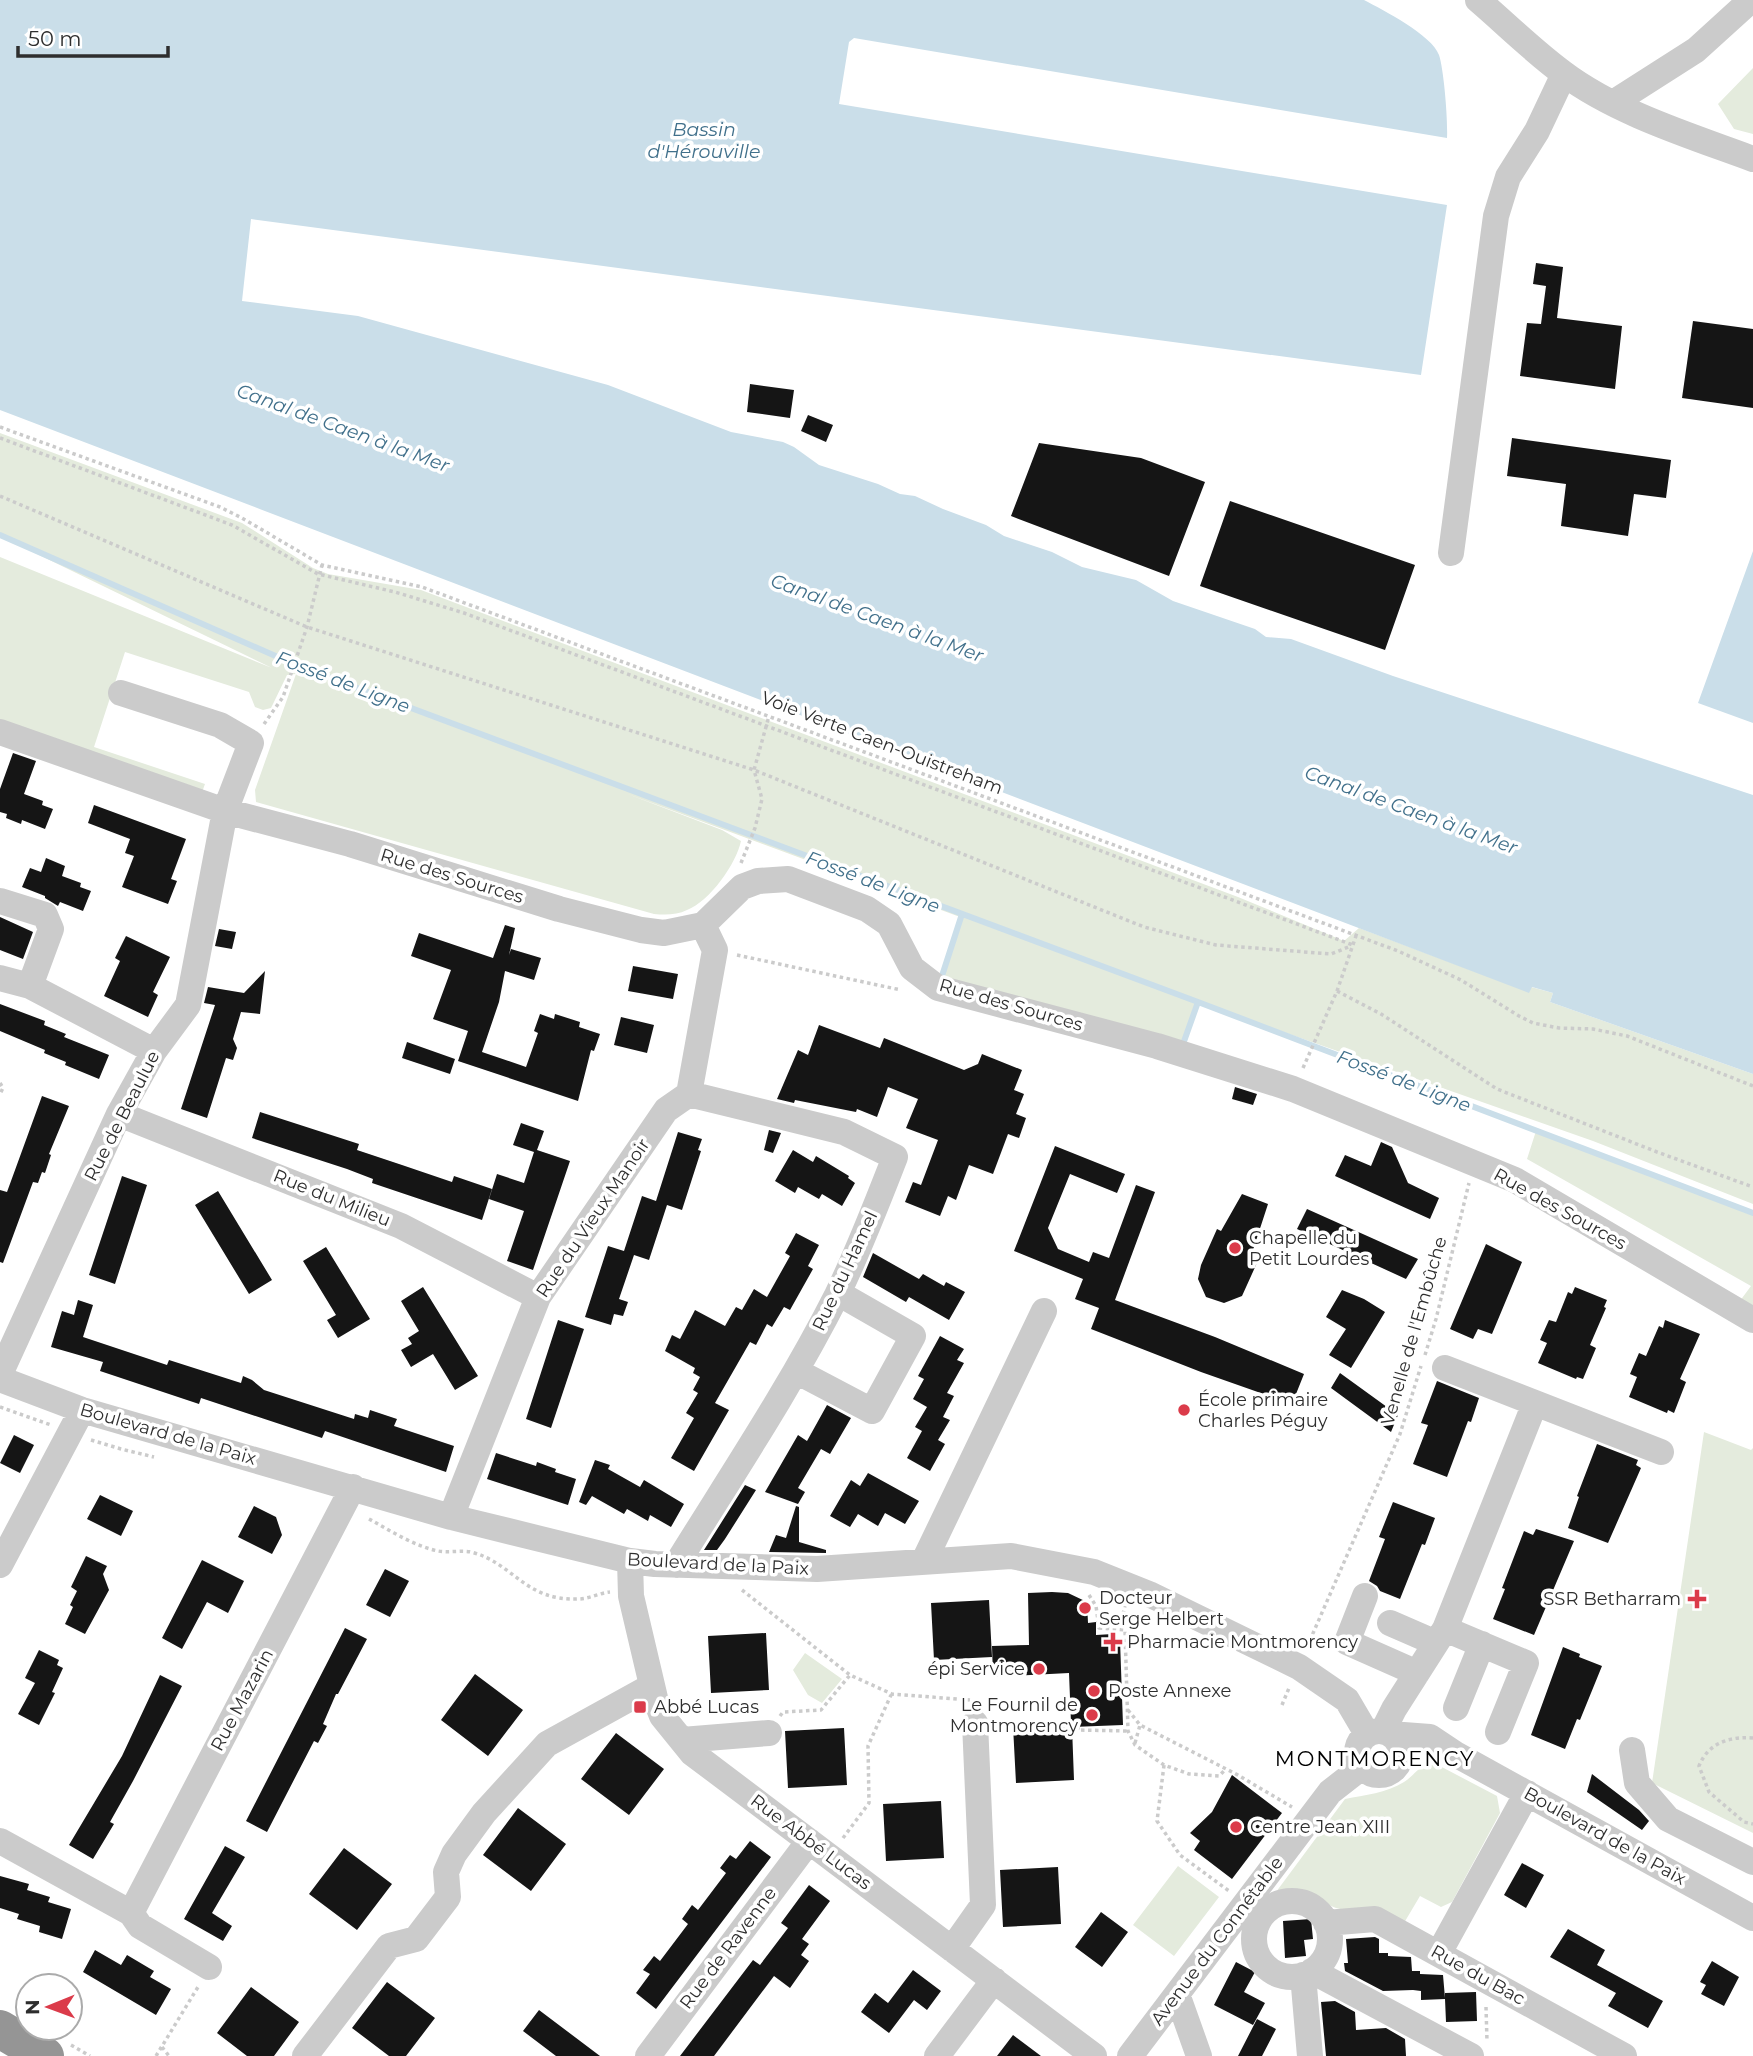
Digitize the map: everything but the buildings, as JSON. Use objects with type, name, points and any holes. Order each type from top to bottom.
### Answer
[{"type":"highway","points":[[0,2029],[45,2056]]},
{"type":"street","points":[[1478,0],[1564,74],[1613,103],[1753,159]]},
{"type":"street","points":[[1613,103],[1696,50],[1751,0]]},
{"type":"street","points":[[1451,553],[1496,215],[1508,177],[1537,131],[1564,74]]},
{"type":"street","points":[[121,693],[220,725],[251,743]]},
{"type":"street","name":"Rue des Sources","points":[[0,732],[225,811],[350,844],[559,909],[641,930],[664,933],[703,925],[742,887],[758,881],[788,879],[822,890],[867,909],[889,924],[912,968],[938,988],[1157,1046],[1281,1085],[1476,1164],[1515,1180],[1753,1320]]},
{"type":"street","name":"Rue de Beaulue","points":[[0,1377],[119,1114],[154,1051],[188,1005],[225,811],[251,743]]},
{"type":"street","points":[[0,901],[45,915],[51,929],[30,986]]},
{"type":"street","points":[[690,1094],[715,950],[703,925]]},
{"type":"street","points":[[0,978],[30,986],[154,1051]]},
{"type":"street","name":"Rue du Hamel","points":[[676,1565],[796,1371],[838,1293],[895,1157],[844,1132],[690,1094]]},
{"type":"street","name":"Rue du Vieux Manoir","points":[[451,1517],[538,1297],[666,1110],[690,1094]]},
{"type":"street","name":"Rue du Milieu","points":[[119,1114],[401,1226],[538,1297]]},
{"type":"street","points":[[796,1371],[872,1411],[913,1336],[838,1293]]},
{"type":"street","points":[[924,1561],[1044,1311]]},
{"type":"street","points":[[1445,1368],[1661,1452]]},
{"type":"street","name":"Boulevard de la Paix","points":[[0,1377],[82,1410],[451,1517],[630,1561],[817,1569],[1011,1556],[1107,1576],[1299,1667],[1347,1700],[1380,1733],[1430,1737],[1457,1755],[1753,1918]]},
{"type":"street","points":[[1380,1733],[1397,1740],[1400,1759],[1386,1774],[1371,1774],[1362,1767],[1357,1758],[1359,1743],[1380,1733],[1440,1636],[1535,1403]]},
{"type":"street","points":[[0,1565],[82,1410]]},
{"type":"street","name":"Rue Mazarin","points":[[131,1913],[353,1487]]},
{"type":"street","name":"Rue Abbé Lucas","points":[[630,1561],[631,1596],[652,1686],[662,1716],[692,1753],[1094,2056]]},
{"type":"street","points":[[1365,1596],[1347,1642],[1417,1673]]},
{"type":"street","points":[[1390,1623],[1482,1644],[1525,1662],[1498,1732]]},
{"type":"street","points":[[1456,1708],[1482,1644]]},
{"type":"street","points":[[305,2056],[389,1947],[416,1939],[448,1897],[446,1872],[454,1854],[484,1813],[547,1744],[652,1686]]},
{"type":"street","points":[[952,1949],[983,1905],[975,1723]]},
{"type":"street","points":[[682,1740],[769,1733]]},
{"type":"street","points":[[1632,1749],[1637,1783],[1668,1819],[1753,1863]]},
{"type":"street","points":[[1400,1759],[1457,1755]]},
{"type":"street","name":"Avenue du Connétable","points":[[1130,2056],[1330,1792],[1362,1767]]},
{"type":"street","points":[[1439,1953],[1527,1793]]},
{"type":"street","points":[[0,1841],[131,1913],[140,1926],[209,1967]]},
{"type":"street","name":"Rue de Ravenne","points":[[648,2056],[819,1849]]},
{"type":"street","points":[[1289,1901],[1311,1906],[1326,1923],[1329,1944],[1326,1954],[1308,1973],[1291,1977],[1269,1969],[1256,1951],[1256,1928],[1268,1909],[1289,1901]]},
{"type":"street","name":"Rue du Bac","points":[[1326,1923],[1375,1919],[1624,2056]]},
{"type":"street","points":[[1308,1973],[1469,2055]]},
{"type":"street","points":[[1308,1973],[1310,2056]]},
{"type":"street","points":[[937,2056],[994,1980]]},
{"type":"street","points":[[1177,1994],[1199,2056]]},
{"type":"path","name":"Voie Verte Caen-Ouistreham","points":[[0,427],[220,507],[322,565],[422,587],[1356,936],[1438,968],[1533,1023],[1559,1028],[1593,1029],[1627,1036],[1753,1086]]},
{"type":"path","points":[[0,438],[232,525],[318,574],[395,592],[464,613],[1353,945]]},
{"type":"path","points":[[0,496],[307,627],[754,770],[1144,927],[1216,944],[1331,954],[1353,945]]},
{"type":"path","points":[[251,743],[283,697],[307,627],[322,565]]},
{"type":"path","points":[[747,848],[762,799],[754,770],[769,716]]},
{"type":"path","points":[[1309,1055],[1337,991],[1356,936]]},
{"type":"path","points":[[715,950],[904,991],[938,988]]},
{"type":"path","points":[[1337,991],[1381,1014],[1497,1089],[1753,1187]]},
{"type":"path","points":[[0,1083],[3,1088],[0,1094]]},
{"type":"path","name":"Venelle de l'Embûche","points":[[1304,1656],[1400,1434],[1436,1319],[1476,1164]]},
{"type":"path","points":[[735,1584],[850,1675],[892,1694],[974,1700],[975,1723]]},
{"type":"path","points":[[1090,1596],[1096,1606],[1099,1628],[1125,1630],[1128,1731],[1135,1745],[1164,1765],[1189,1774],[1219,1776],[1226,1769]]},
{"type":"path","points":[[1104,1619],[1122,1618],[1125,1605]]},
{"type":"path","points":[[769,1733],[783,1712],[821,1710],[850,1675]]},
{"type":"path","points":[[1282,1705],[1294,1678]]},
{"type":"path","points":[[819,1849],[869,1803],[868,1746],[892,1694]]},
{"type":"path","points":[[1127,1708],[1140,1725],[1298,1810]]},
{"type":"path","points":[[1135,1745],[1140,1725]]},
{"type":"path","points":[[1078,1727],[1078,1730],[1128,1731]]},
{"type":"path","points":[[1752,1737],[1722,1740],[1704,1754],[1699,1766],[1709,1793],[1744,1822],[1753,1824]]},
{"type":"path","points":[[1164,1765],[1157,1821],[1180,1854],[1234,1894]]},
{"type":"path","points":[[156,2056],[209,1967]]},
{"type":"path","points":[[1469,2055],[1483,2049],[1488,2039],[1482,1977]]},
{"type":"path","points":[[162,2047],[169,2056]]},
{"type":"shaded area","points":[[1753,68],[1753,134],[1734,129],[1718,104]]},
{"type":"shaded area","points":[[0,433],[242,523],[313,568],[328,574],[421,590],[1238,897],[1344,941],[1359,928],[1529,992],[1531,987],[1553,993],[1550,1002],[1753,1074],[1753,1204],[1593,1141],[1198,1002],[1178,1051],[940,984],[960,917],[625,793],[722,830],[741,841],[734,860],[721,881],[696,905],[675,914],[654,914],[256,802],[255,790],[296,674],[287,675],[271,708],[263,710],[255,707],[249,692],[125,652],[94,747],[205,784],[201,795],[0,722],[0,557],[272,668],[0,536]]},
{"type":"shaded area","points":[[1536,1131],[1753,1213],[1753,1320],[1734,1309],[1751,1286],[1527,1159]]},
{"type":"shaded area","points":[[1704,1432],[1751,1450],[1753,1448],[1753,1833],[1652,1783]]},
{"type":"shaded area","points":[[805,1653],[842,1679],[822,1703],[808,1695],[793,1670]]},
{"type":"shaded area","points":[[1436,1764],[1497,1796],[1500,1813],[1452,1902],[1441,1907],[1420,1896],[1404,1923],[1336,1908],[1300,1893],[1276,1892],[1345,1799],[1390,1789],[1420,1769]]},
{"type":"shaded area","points":[[1178,1866],[1219,1897],[1174,1956],[1133,1925]]},
{"type":"water","points":[[0,0],[1364,0],[1417,31],[1435,47],[1439,55],[1447,138],[854,38],[849,42],[839,104],[1447,205],[1421,375],[251,219],[242,301],[358,316],[608,385],[731,432],[783,442],[819,465],[900,494],[915,496],[1082,567],[1136,580],[1173,601],[1255,629],[1266,637],[1291,639],[1393,676],[1753,795],[1753,1074],[1550,1002],[1553,993],[1532,987],[1529,993],[0,410]]},
{"type":"water","points":[[1753,551],[1753,723],[1698,703]]},
{"type":"waterway","name":"Fossé de Ligne","points":[[0,535],[296,665],[1198,1002],[1753,1213]]},
{"type":"waterway","points":[[940,982],[962,914]]},
{"type":"waterway","points":[[1182,1047],[1198,1002]]},
{"type":"place","name":"Chapelle du Petit Lourdes","points":[[1235,1248]]},
{"type":"place","name":"École primaire Charles Péguy","points":[[1184,1410]]},
{"type":"place","name":"SSR Betharram","points":[[1697,1599]]},
{"type":"place","name":"Docteur Serge Helbert","points":[[1085,1608]]},
{"type":"place","name":"Pharmacie Montmorency","points":[[1113,1642]]},
{"type":"place","name":"épi Service","points":[[1039,1669]]},
{"type":"place","name":"Poste Annexe","points":[[1094,1691]]},
{"type":"place","name":"Abbé Lucas","points":[[640,1707]]},
{"type":"place","name":"Le Fournil de Montmorency","points":[[1092,1715]]},
{"type":"place","name":"Centre Jean XIII","points":[[1236,1827]]},
{"type":"district","name":"MONTMORENCY","points":[[1375,1758]]},
{"type":"water label","name":"Bassin d'Hérouville","points":[[704,140]]},
{"type":"water label","name":"Canal de Caen à la Mer","points":[[343,428]]},
{"type":"water label","name":"Canal de Caen à la Mer","points":[[877,618]]},
{"type":"water label","name":"Canal de Caen à la Mer","points":[[1411,810]]}]
